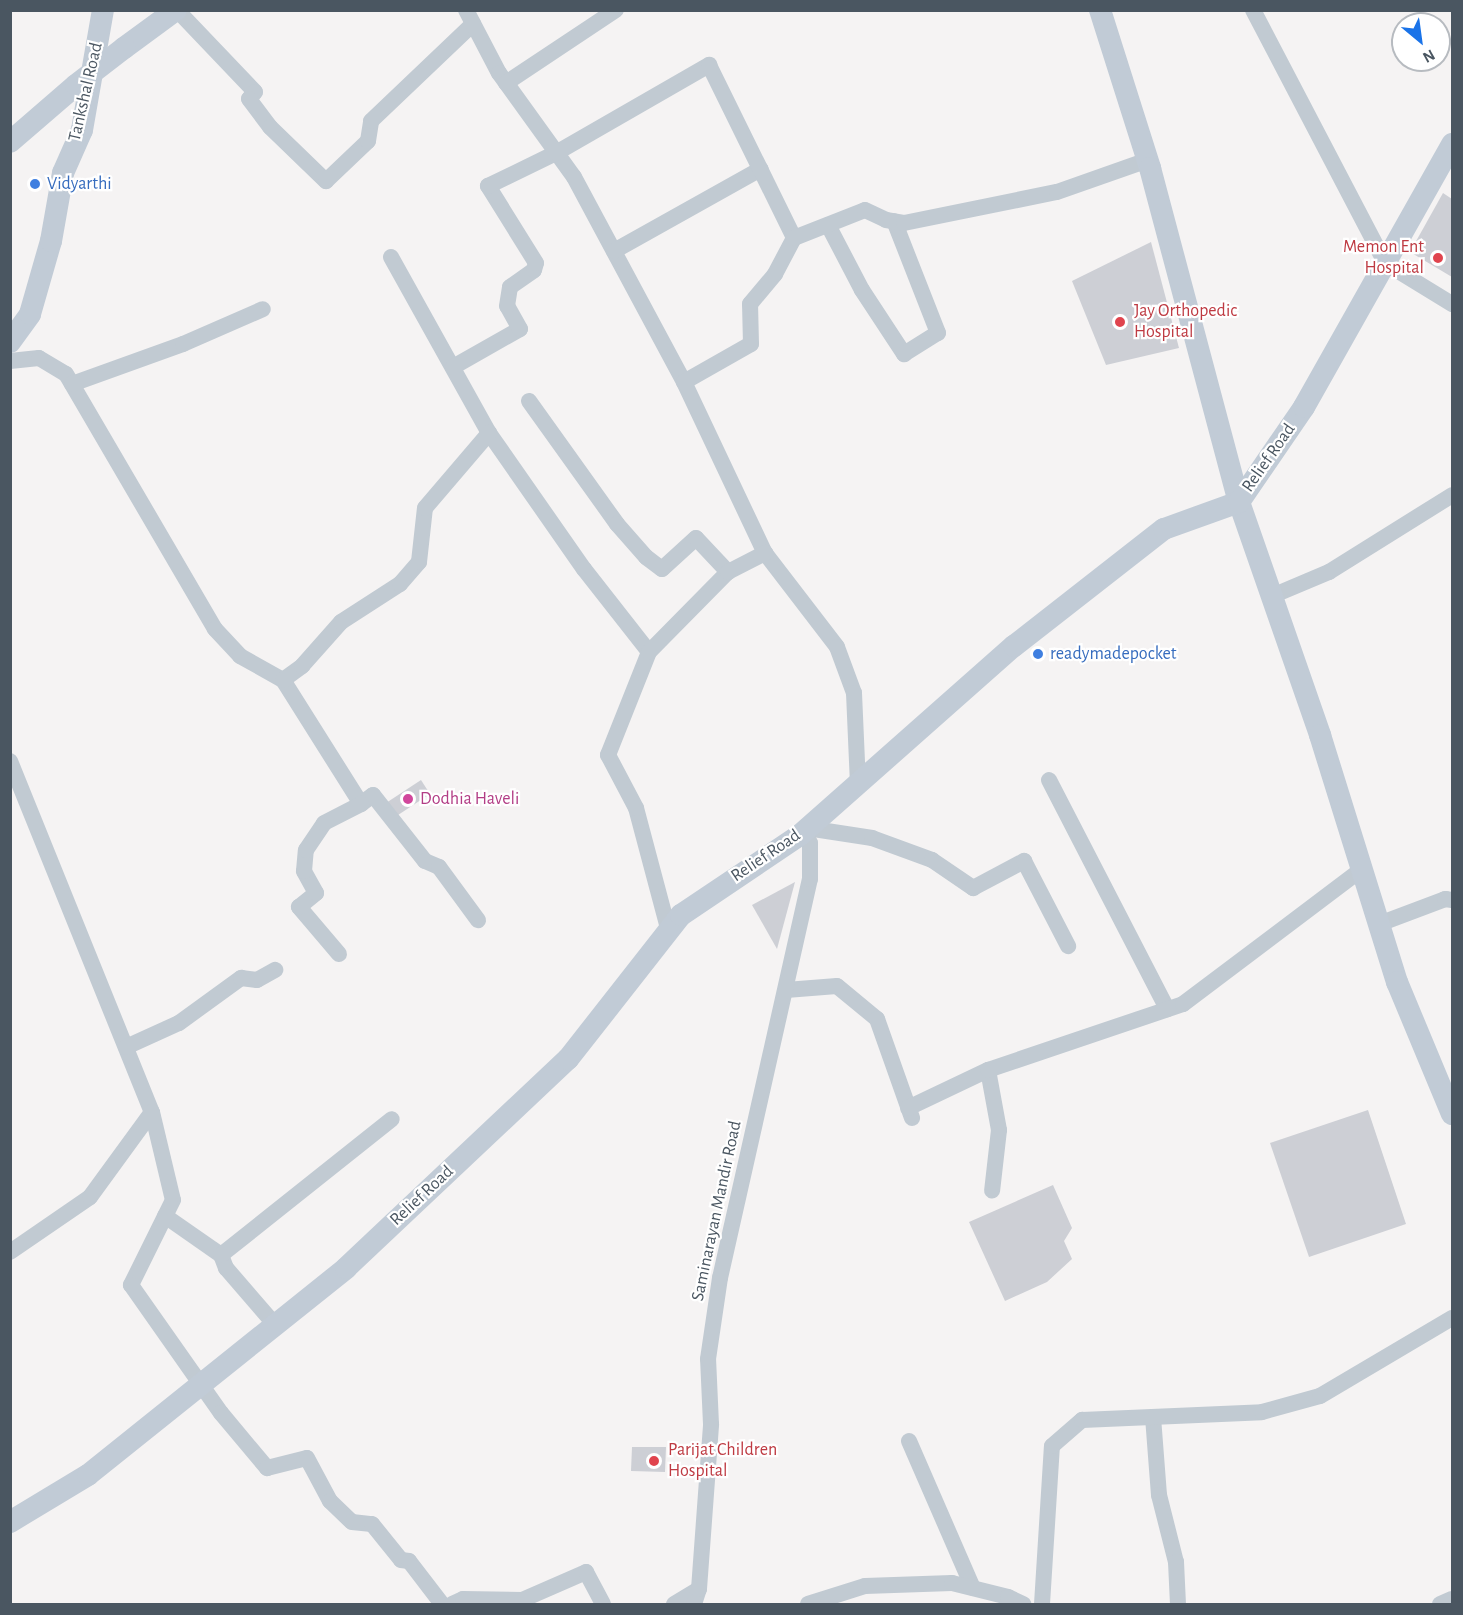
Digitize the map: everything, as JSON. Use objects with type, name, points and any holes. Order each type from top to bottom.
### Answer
[{"type":"main road","name":"Tankshal Road","points":[[10,342],[30,314],[51,241],[63,172],[82,130],[103,10]]},
{"type":"main road","points":[[10,142],[76,85],[176,10]]},
{"type":"main road","points":[[1100,10],[1148,160],[1239,502],[1362,869],[1397,982],[1452,1114]]},
{"type":"main road","name":"Relief Road","points":[[10,1522],[88,1475],[204,1385],[346,1268],[568,1059],[681,915],[803,831],[1014,646],[1164,529],[1239,502],[1304,407],[1452,144]]},
{"type":"street","points":[[176,10],[255,92],[249,99],[270,127],[326,181],[368,141],[371,121],[470,17],[506,83],[574,177],[684,382],[765,553],[837,646],[854,693],[858,784]]},
{"type":"street","points":[[506,83],[616,10]]},
{"type":"street","points":[[1253,10],[1385,263],[1452,304]]},
{"type":"street","points":[[453,367],[520,329],[507,306],[510,287],[534,270],[536,263],[488,186],[556,153],[709,65],[794,238]]},
{"type":"street","points":[[684,382],[751,344],[750,304],[775,274],[794,238],[866,210],[904,223],[1057,192],[1148,160]]},
{"type":"street","points":[[614,251],[761,169]]},
{"type":"street","points":[[828,225],[862,290],[904,354],[938,333],[894,221]]},
{"type":"street","points":[[391,257],[489,433],[584,569],[649,652]]},
{"type":"street","points":[[72,384],[183,345],[263,309]]},
{"type":"street","points":[[10,361],[39,358],[57,367],[72,384],[215,629],[240,656],[283,680],[361,804]]},
{"type":"street","points":[[529,401],[617,524],[646,557],[662,569],[696,538],[728,572]]},
{"type":"street","points":[[283,680],[302,666],[341,622],[400,584],[419,562],[425,508],[489,433]]},
{"type":"street","points":[[1272,596],[1329,572],[1452,495]]},
{"type":"street","points":[[669,932],[636,808],[608,755],[649,652],[728,572],[765,553]]},
{"type":"street","points":[[10,761],[152,1112],[173,1200],[131,1285],[144,1309],[204,1385],[221,1413],[267,1468],[307,1458],[330,1501],[352,1522],[372,1524],[401,1560],[410,1561],[442,1605]]},
{"type":"street","points":[[1049,780],[1167,1010]]},
{"type":"street","points":[[339,954],[299,907],[315,892],[303,871],[306,850],[324,823],[361,804],[373,795],[425,861],[439,867],[478,920]]},
{"type":"street","points":[[803,831],[872,838],[932,860],[973,888],[1024,861],[1068,946]]},
{"type":"street","name":"Saminarayan Mandir Road","points":[[697,1597],[711,1424],[709,1347],[720,1278],[810,879],[810,843],[803,831]]},
{"type":"street","points":[[786,990],[837,986],[877,1019],[910,1113],[988,1070],[1183,1004],[1362,869]]},
{"type":"street","points":[[1379,924],[1445,899],[1452,900]]},
{"type":"street","points":[[126,1047],[179,1023],[242,978],[257,980],[275,970]]},
{"type":"street","points":[[988,1070],[999,1130],[992,1191]]},
{"type":"street","points":[[10,1252],[90,1197],[152,1112]]},
{"type":"street","points":[[220,1255],[392,1119]]},
{"type":"street","points":[[165,1216],[220,1255],[226,1268],[276,1326]]},
{"type":"street","points":[[1042,1605],[1052,1446],[1082,1420],[1262,1412],[1320,1396],[1452,1318]]},
{"type":"street","points":[[1153,1417],[1159,1495],[1176,1562],[1178,1605]]},
{"type":"street","points":[[909,1441],[974,1588]]},
{"type":"street","points":[[452,1605],[463,1599],[522,1600],[586,1572],[603,1605]]},
{"type":"street","points":[[808,1605],[865,1586],[952,1583],[1023,1605]]},
{"type":"street","points":[[674,1605],[697,1597]]},
{"type":"street","points":[[1440,1605],[1452,1599]]},
{"type":"building","points":[[1443,193],[1452,199],[1452,277],[1410,252]]},
{"type":"building","points":[[1151,242],[1179,348],[1106,365],[1072,281]]},
{"type":"building","name":"Dodhia Haveli","points":[[421,780],[430,794],[395,817],[386,803]]},
{"type":"building","points":[[795,882],[777,949],[752,905]]},
{"type":"building","points":[[1368,1110],[1406,1224],[1309,1257],[1270,1143]]},
{"type":"building","points":[[1053,1185],[1072,1228],[1064,1241],[1072,1259],[1047,1282],[1005,1301],[969,1222]]},
{"type":"building","points":[[632,1447],[666,1447],[665,1472],[631,1471]]},
{"type":"place","name":"Vidyarthi","points":[[35,184]]},
{"type":"place","name":"Memon Ent Hospital","points":[[1438,258]]},
{"type":"place","name":"Jay Orthopedic Hospital","points":[[1120,322]]},
{"type":"place","name":"readymadepocket","points":[[1038,654]]},
{"type":"place","name":"Dodhia Haveli","points":[[408,799]]},
{"type":"place","name":"Parijat Children Hospital","points":[[654,1461]]}]
